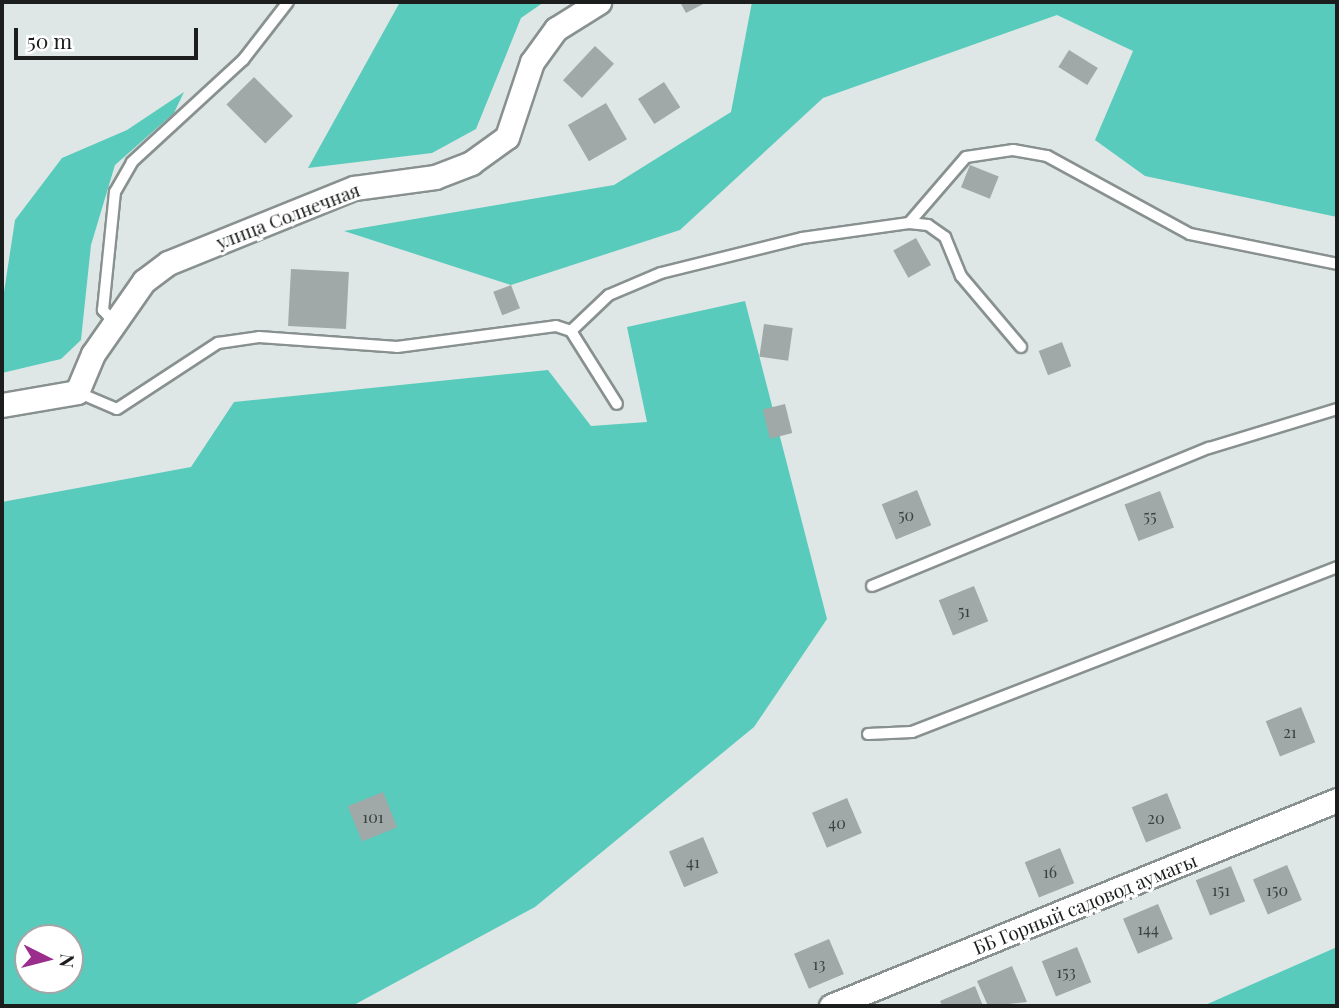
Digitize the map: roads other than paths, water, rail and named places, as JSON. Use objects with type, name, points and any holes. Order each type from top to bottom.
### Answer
[{"type":"street","name":"улица Солнечная","points":[[77,392],[115,323],[144,281],[169,263],[354,188],[435,177],[471,163],[507,137],[532,62],[556,29],[599,2]]},
{"type":"street","points":[[2,405],[77,392]]},
{"type":"street","name":"ББ Горный садовод аумағы","points":[[831,1006],[1337,800]]},
{"type":"lane","points":[[115,323],[103,310],[115,192],[132,162],[243,60],[288,2]]},
{"type":"lane","points":[[909,223],[966,157],[1013,150],[1047,156],[1190,233],[1337,264]]},
{"type":"lane","points":[[77,392],[117,409],[218,343],[260,337],[397,347],[529,328],[572,331],[609,295],[661,273],[802,238],[909,223],[928,225],[945,237],[961,276],[1021,347]]},
{"type":"lane","points":[[572,331],[617,404]]},
{"type":"lane","points":[[872,586],[1209,448],[1337,409]]},
{"type":"lane","points":[[867,734],[912,732],[1337,567]]}]
